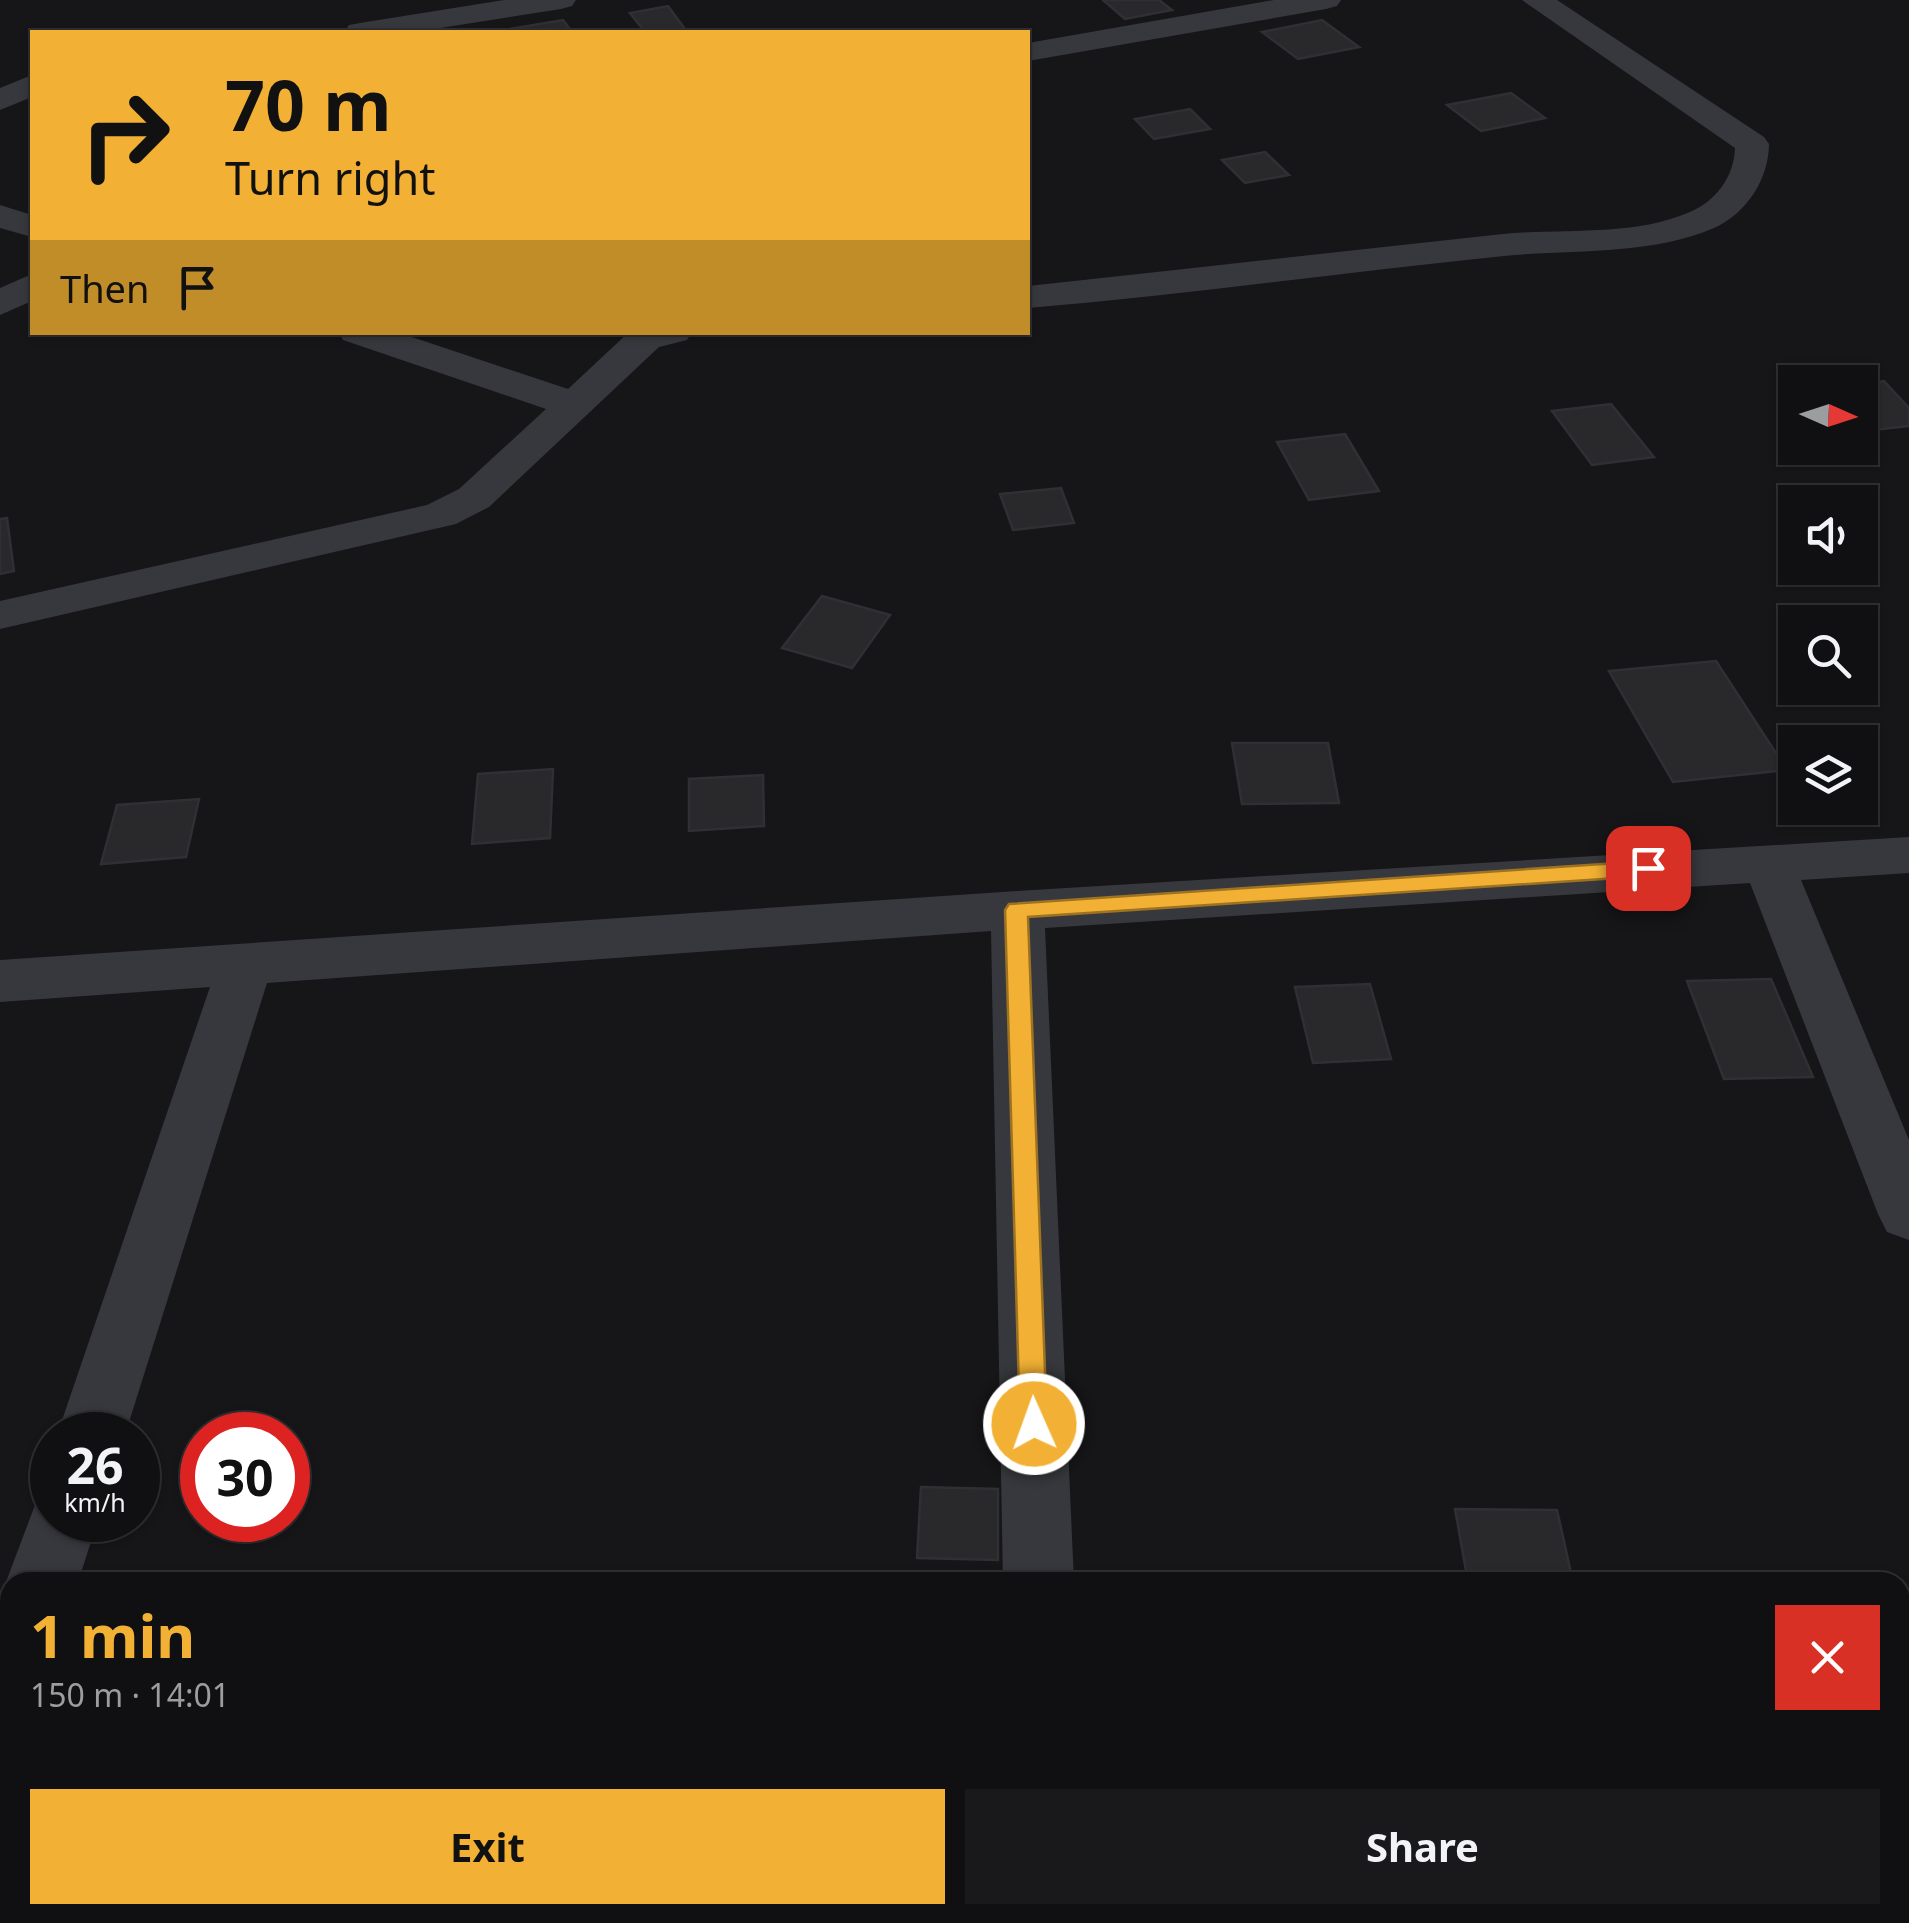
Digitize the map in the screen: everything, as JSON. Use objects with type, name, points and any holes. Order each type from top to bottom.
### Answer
[{"type":"street","points":[[373,30],[561,0]]},
{"type":"street","points":[[1030,52],[1326,0]]},
{"type":"street","points":[[1030,297],[1540,241],[1660,233],[1705,219],[1739,191],[1753,161],[1752,144],[1537,0]]},
{"type":"street","points":[[0,100],[30,86]]},
{"type":"street","points":[[0,216],[30,225]]},
{"type":"street","points":[[0,304],[30,287]]},
{"type":"street","points":[[366,335],[573,404]]},
{"type":"street","points":[[0,615],[442,516],[474,498],[645,339],[661,335]]},
{"type":"street","points":[[0,981],[1016,910],[1909,855]]},
{"type":"street","points":[[1767,861],[1909,1214]]},
{"type":"street","points":[[1016,910],[1039,1572]]},
{"type":"street","points":[[99,1412],[246,964]]},
{"type":"street","points":[[45,1572],[56,1542]]},
{"type":"building","points":[[1103,0],[1159,0],[1172,10],[1125,19]]},
{"type":"building","points":[[668,6],[685,29],[643,30],[630,13]]},
{"type":"building","points":[[563,20],[570,30],[504,30]]},
{"type":"building","points":[[1322,20],[1359,47],[1298,59],[1262,32]]},
{"type":"building","points":[[1511,93],[1545,118],[1481,131],[1447,105]]},
{"type":"building","points":[[1190,109],[1210,129],[1154,139],[1135,119]]},
{"type":"building","points":[[1265,152],[1289,175],[1245,183],[1222,160]]},
{"type":"building","points":[[1884,381],[1909,408],[1909,426],[1878,429],[1878,382]]},
{"type":"building","points":[[1611,404],[1654,457],[1592,465],[1552,411]]},
{"type":"building","points":[[1345,434],[1379,491],[1309,500],[1277,442]]},
{"type":"building","points":[[1061,488],[1074,523],[1013,530],[1000,494]]},
{"type":"building","points":[[7,518],[14,571],[0,574],[0,519]]},
{"type":"building","points":[[822,596],[890,615],[852,668],[782,648]]},
{"type":"building","points":[[1716,661],[1778,756],[1778,771],[1673,782],[1609,671]]},
{"type":"building","points":[[1232,743],[1328,743],[1339,803],[1242,804]]},
{"type":"building","points":[[553,769],[550,838],[472,844],[478,774]]},
{"type":"building","points":[[763,775],[764,826],[689,831],[689,779]]},
{"type":"building","points":[[199,799],[186,857],[101,864],[117,805]]},
{"type":"building","points":[[1771,979],[1813,1077],[1724,1079],[1687,981]]},
{"type":"building","points":[[1370,984],[1391,1059],[1313,1063],[1295,987]]},
{"type":"building","points":[[921,1487],[998,1489],[998,1560],[917,1558]]},
{"type":"building","points":[[1455,1509],[1557,1510],[1571,1572],[1466,1572]]},
{"type":"route","points":[[1034,1424],[1016,910],[1648,868]]}]
